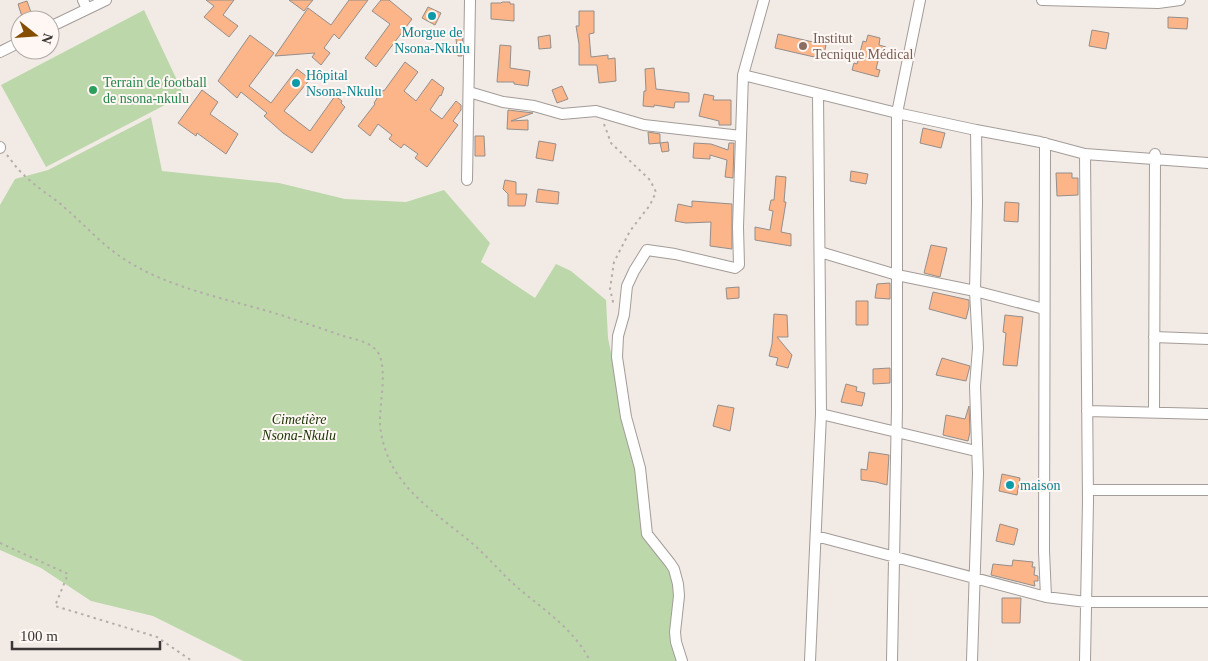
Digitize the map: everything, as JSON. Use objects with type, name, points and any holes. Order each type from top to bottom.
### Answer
[{"type":"street","points":[[60,21],[85,5],[106,0]]},
{"type":"street","points":[[467,180],[470,0]]},
{"type":"street","points":[[682,661],[675,632],[679,596],[678,584],[670,563],[647,534],[640,468],[626,417],[617,357],[618,336],[624,315],[628,286],[634,271],[647,250],[675,254],[735,268],[739,265],[738,227],[741,185],[743,75],[764,0]]},
{"type":"street","points":[[892,661],[896,432],[897,113],[920,0]]},
{"type":"street","points":[[1042,0],[1150,3],[1180,0]]},
{"type":"street","points":[[743,75],[897,113],[1085,154],[1155,156],[1208,162]]},
{"type":"street","points":[[469,92],[503,102],[534,106],[562,114],[596,111],[644,125],[741,136]]},
{"type":"street","points":[[810,661],[821,414],[818,94]]},
{"type":"street","points":[[972,661],[973,578],[978,473],[975,386],[978,339],[975,291],[976,130]]},
{"type":"street","points":[[1045,144],[1044,551],[1046,597]]},
{"type":"street","points":[[1085,154],[1088,490],[1086,661]]},
{"type":"street","points":[[1154,412],[1155,156]]},
{"type":"street","points":[[820,252],[897,275],[975,291],[1044,309]]},
{"type":"street","points":[[1154,337],[1208,340]]},
{"type":"street","points":[[1087,411],[1208,414]]},
{"type":"street","points":[[821,414],[976,451]]},
{"type":"street","points":[[1088,490],[1208,490]]},
{"type":"street","points":[[816,536],[1046,597],[1086,602],[1208,602]]},
{"type":"path","points":[[596,111],[603,120],[611,143],[650,180],[656,192],[650,205],[630,231],[614,262],[610,289],[615,308]]},
{"type":"path","points":[[0,148],[23,175],[63,206],[124,260],[147,272],[198,291],[257,307],[354,339],[375,348],[381,356],[383,368],[380,406],[382,440],[399,477],[416,497],[475,546],[519,589],[540,604],[572,635],[584,649],[590,661]]},
{"type":"path","points":[[0,543],[68,574],[55,606],[157,637],[192,661]]},
{"type":"green space","name":"Terrain de football de nsona-nkulu","points":[[144,10],[184,95],[46,167],[1,85],[49,60],[60,60],[60,54]]},
{"type":"green space","name":"Cimetière Nsona-Nkulu","points":[[151,117],[162,171],[279,183],[345,199],[406,202],[444,190],[490,243],[481,262],[535,298],[556,264],[571,271],[606,300],[608,338],[637,480],[644,535],[666,564],[675,580],[680,661],[243,661],[153,616],[91,601],[41,568],[0,550],[0,205],[15,179],[48,170]]},
{"type":"building","points":[[206,0],[234,0],[223,15],[238,26],[229,37],[204,17],[214,6]]},
{"type":"building","points":[[289,0],[313,0],[304,11]]},
{"type":"building","points":[[349,0],[368,0],[339,39],[334,34],[324,48],[330,53],[321,65],[312,57],[315,53],[275,56],[308,8],[331,25]]},
{"type":"building","points":[[381,0],[389,0],[412,19],[376,67],[365,58],[390,24],[372,11]]},
{"type":"building","points":[[27,1],[30,10],[20,10],[18,4]]},
{"type":"building","points":[[491,3],[514,4],[514,21],[491,19]]},
{"type":"building","name":"Morgue de Nsona-Nkulu","points":[[428,7],[441,13],[435,25],[422,18]]},
{"type":"building","points":[[579,11],[594,11],[594,33],[589,34],[591,57],[608,55],[608,59],[615,58],[616,81],[599,83],[597,65],[579,65],[579,44],[576,26],[579,26]]},
{"type":"building","points":[[1168,17],[1188,18],[1187,29],[1168,28]]},
{"type":"building","points":[[455,30],[463,30],[462,56],[458,56]]},
{"type":"building","points":[[1092,30],[1109,33],[1106,49],[1089,46]]},
{"type":"building","points":[[778,34],[826,45],[823,59],[775,48]]},
{"type":"building","points":[[250,35],[274,53],[249,86],[271,103],[297,69],[310,79],[284,111],[310,131],[335,96],[342,101],[341,103],[345,107],[312,153],[283,133],[264,116],[267,113],[241,92],[237,98],[218,81]]},
{"type":"building","points":[[550,35],[551,48],[539,49],[538,37]]},
{"type":"building","points":[[868,35],[880,38],[879,45],[886,47],[884,54],[880,53],[876,69],[880,70],[878,77],[852,70],[854,63],[857,64],[863,41],[866,42]]},
{"type":"building","points":[[500,45],[511,46],[510,68],[530,71],[528,86],[514,84],[514,82],[497,82]]},
{"type":"building","points":[[405,62],[418,72],[404,91],[416,101],[432,79],[444,88],[441,96],[430,110],[442,119],[456,101],[461,105],[461,110],[453,121],[458,125],[427,167],[415,158],[418,154],[404,144],[401,148],[389,139],[392,135],[378,124],[370,136],[358,126]]},
{"type":"building","points":[[654,68],[656,89],[689,93],[689,102],[675,102],[674,108],[654,105],[654,107],[643,106],[644,91],[646,91],[645,69]]},
{"type":"building","points":[[562,86],[568,99],[557,103],[552,90]]},
{"type":"building","points":[[202,90],[218,102],[210,114],[238,134],[226,154],[197,133],[196,136],[178,123]]},
{"type":"building","points":[[704,94],[714,96],[713,100],[731,100],[731,125],[719,125],[719,121],[699,116]]},
{"type":"building","points":[[508,110],[533,113],[511,121],[528,120],[528,130],[507,129]]},
{"type":"building","points":[[923,128],[945,133],[941,148],[920,143]]},
{"type":"building","points":[[648,132],[660,134],[660,143],[649,144]]},
{"type":"building","points":[[475,136],[484,136],[485,156],[475,156]]},
{"type":"building","points":[[539,141],[556,144],[553,161],[536,158]]},
{"type":"building","points":[[668,142],[669,151],[662,152],[660,143]]},
{"type":"building","points":[[694,143],[711,144],[728,150],[729,143],[734,143],[733,178],[725,177],[727,160],[710,155],[710,159],[693,158]]},
{"type":"building","points":[[851,171],[868,174],[866,184],[850,181]]},
{"type":"building","points":[[1056,173],[1072,173],[1072,178],[1078,178],[1078,195],[1057,196]]},
{"type":"building","points":[[776,176],[786,177],[784,202],[786,202],[781,232],[791,234],[791,246],[755,240],[755,227],[770,230],[773,211],[769,210],[771,200],[774,200]]},
{"type":"building","points":[[505,180],[516,182],[516,194],[527,194],[525,206],[508,206],[508,194],[503,189]]},
{"type":"building","points":[[538,189],[559,192],[558,204],[536,202]]},
{"type":"building","points":[[692,201],[732,204],[732,249],[710,246],[711,222],[686,223],[675,221],[678,204],[692,207]]},
{"type":"building","points":[[1005,202],[1019,203],[1018,222],[1004,221]]},
{"type":"building","points":[[931,245],[947,248],[940,277],[924,273]]},
{"type":"building","points":[[890,283],[890,299],[875,298],[877,284]]},
{"type":"building","points":[[739,287],[739,298],[727,299],[726,288]]},
{"type":"building","points":[[933,292],[969,300],[966,319],[929,309]]},
{"type":"building","points":[[856,301],[868,301],[868,325],[856,325]]},
{"type":"building","points":[[774,314],[787,315],[788,337],[777,337],[792,355],[788,368],[776,365],[778,358],[769,356],[772,344]]},
{"type":"building","points":[[1005,315],[1023,317],[1017,366],[1003,365],[1006,333],[1003,332]]},
{"type":"building","points":[[942,358],[970,366],[966,381],[936,375]]},
{"type":"building","points":[[890,368],[890,383],[873,384],[873,369]]},
{"type":"building","points":[[846,384],[857,387],[856,391],[865,393],[862,406],[841,402]]},
{"type":"building","points":[[718,405],[734,408],[730,431],[713,426]]},
{"type":"building","points":[[969,406],[970,432],[968,441],[943,435],[946,415],[965,419]]},
{"type":"building","points":[[869,452],[889,455],[887,485],[861,480],[861,469],[867,470]]},
{"type":"building","name":"maison","points":[[1002,474],[1020,478],[1017,495],[999,491]]},
{"type":"building","points":[[1000,524],[1018,529],[1014,545],[996,541]]},
{"type":"building","points":[[1013,560],[1033,562],[1032,567],[1035,567],[1034,575],[1038,576],[1038,581],[1034,581],[1035,586],[991,575],[993,564],[1012,566]]},
{"type":"building","points":[[1002,598],[1021,598],[1020,623],[1002,623]]},
{"type":"place","name":"Morgue de Nsona-Nkulu","points":[[432,16]]},
{"type":"place","name":"Institut Tecnique Médical","points":[[803,46]]},
{"type":"place","name":"Hôpital Nsona-Nkulu","points":[[296,83]]},
{"type":"place","name":"Terrain de football de nsona-nkulu","points":[[93,90]]},
{"type":"place","name":"maison","points":[[1010,485]]}]
